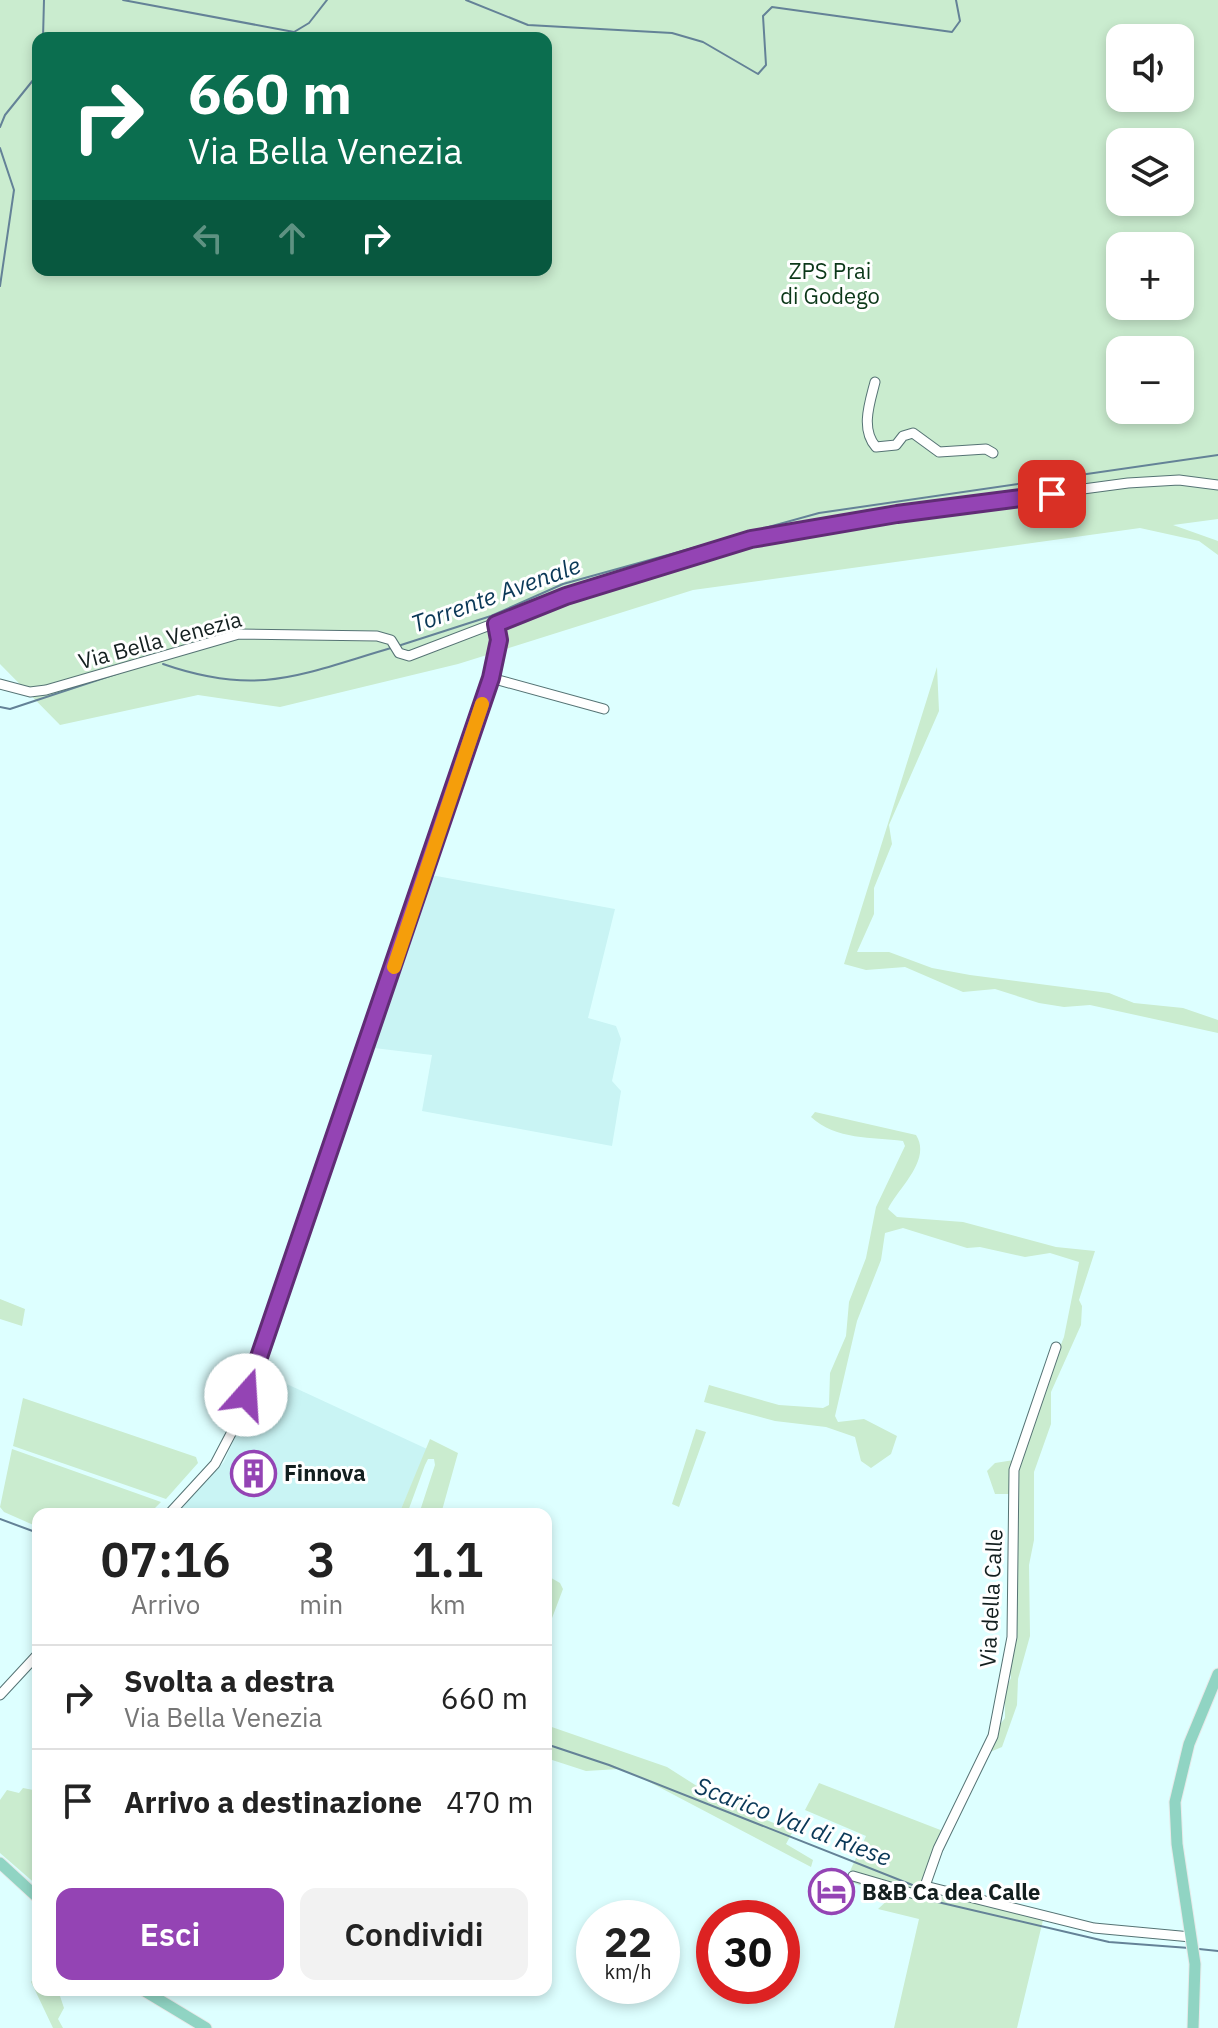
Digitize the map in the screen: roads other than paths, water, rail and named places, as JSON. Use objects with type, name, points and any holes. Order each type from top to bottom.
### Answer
[{"type":"main road","points":[[1193,2028],[1192,1944],[1177,1844],[1175,1802],[1189,1744],[1218,1674]]},
{"type":"main road","points":[[0,1863],[32,1892]]},
{"type":"main road","points":[[153,1996],[206,2028]]},
{"type":"street","points":[[875,382],[868,422],[871,441],[876,447],[896,445],[903,436],[913,433],[939,452],[986,449],[993,453]]},
{"type":"street","name":"Via Bella Venezia","points":[[0,684],[30,692],[46,690],[152,657],[253,632],[377,636],[397,649],[418,654],[566,596],[751,539],[938,508],[1162,480],[1218,485]]},
{"type":"street","points":[[175,1508],[215,1464],[236,1424],[491,678],[499,640],[496,624]]},
{"type":"street","points":[[491,678],[604,709]]},
{"type":"street","name":"Via della Calle","points":[[928,1888],[925,1886],[938,1849],[993,1736],[1012,1637],[1014,1470],[1056,1347]]},
{"type":"street","points":[[0,1695],[32,1660]]},
{"type":"street","points":[[853,1876],[918,1895],[928,1888],[1094,1928],[1192,1944]]},
{"type":"waterway","points":[[43,32],[44,0]]},
{"type":"waterway","points":[[123,0],[294,32],[309,23],[327,0]]},
{"type":"waterway","points":[[466,0],[528,25],[672,33],[703,42],[758,74],[766,65],[763,16],[772,7],[952,32],[960,21],[956,0]]},
{"type":"waterway","points":[[0,127],[5,115],[32,81]]},
{"type":"waterway","points":[[0,148],[14,190],[0,286]]},
{"type":"waterway","name":"Torrente Avenale","points":[[401,645],[491,616],[563,584],[819,513],[1218,455]]},
{"type":"waterway","name":"Torrente Avenale","points":[[163,664],[196,674],[253,681],[303,674],[391,648]]},
{"type":"waterway","name":"Torrente Avenale","points":[[0,707],[10,709],[119,673]]},
{"type":"waterway","name":"Scarico Val di Riese","points":[[0,1519],[32,1531]]},
{"type":"waterway","name":"Scarico Val di Riese","points":[[552,1746],[609,1765],[920,1888]]},
{"type":"waterway","name":"Scarico Val di Riese","points":[[924,1893],[929,1900],[1109,1942],[1189,1948]]},
{"type":"waterway","name":"Scarico Val di Riese","points":[[1199,1949],[1218,1951]]},
{"type":"place","name":"Finnova","points":[[253,1473]]},
{"type":"place","name":"B&B Ca dea Calle","points":[[831,1892]]},
{"type":"park label","name":"ZPS Prai di Godego","points":[[830,284]]}]
